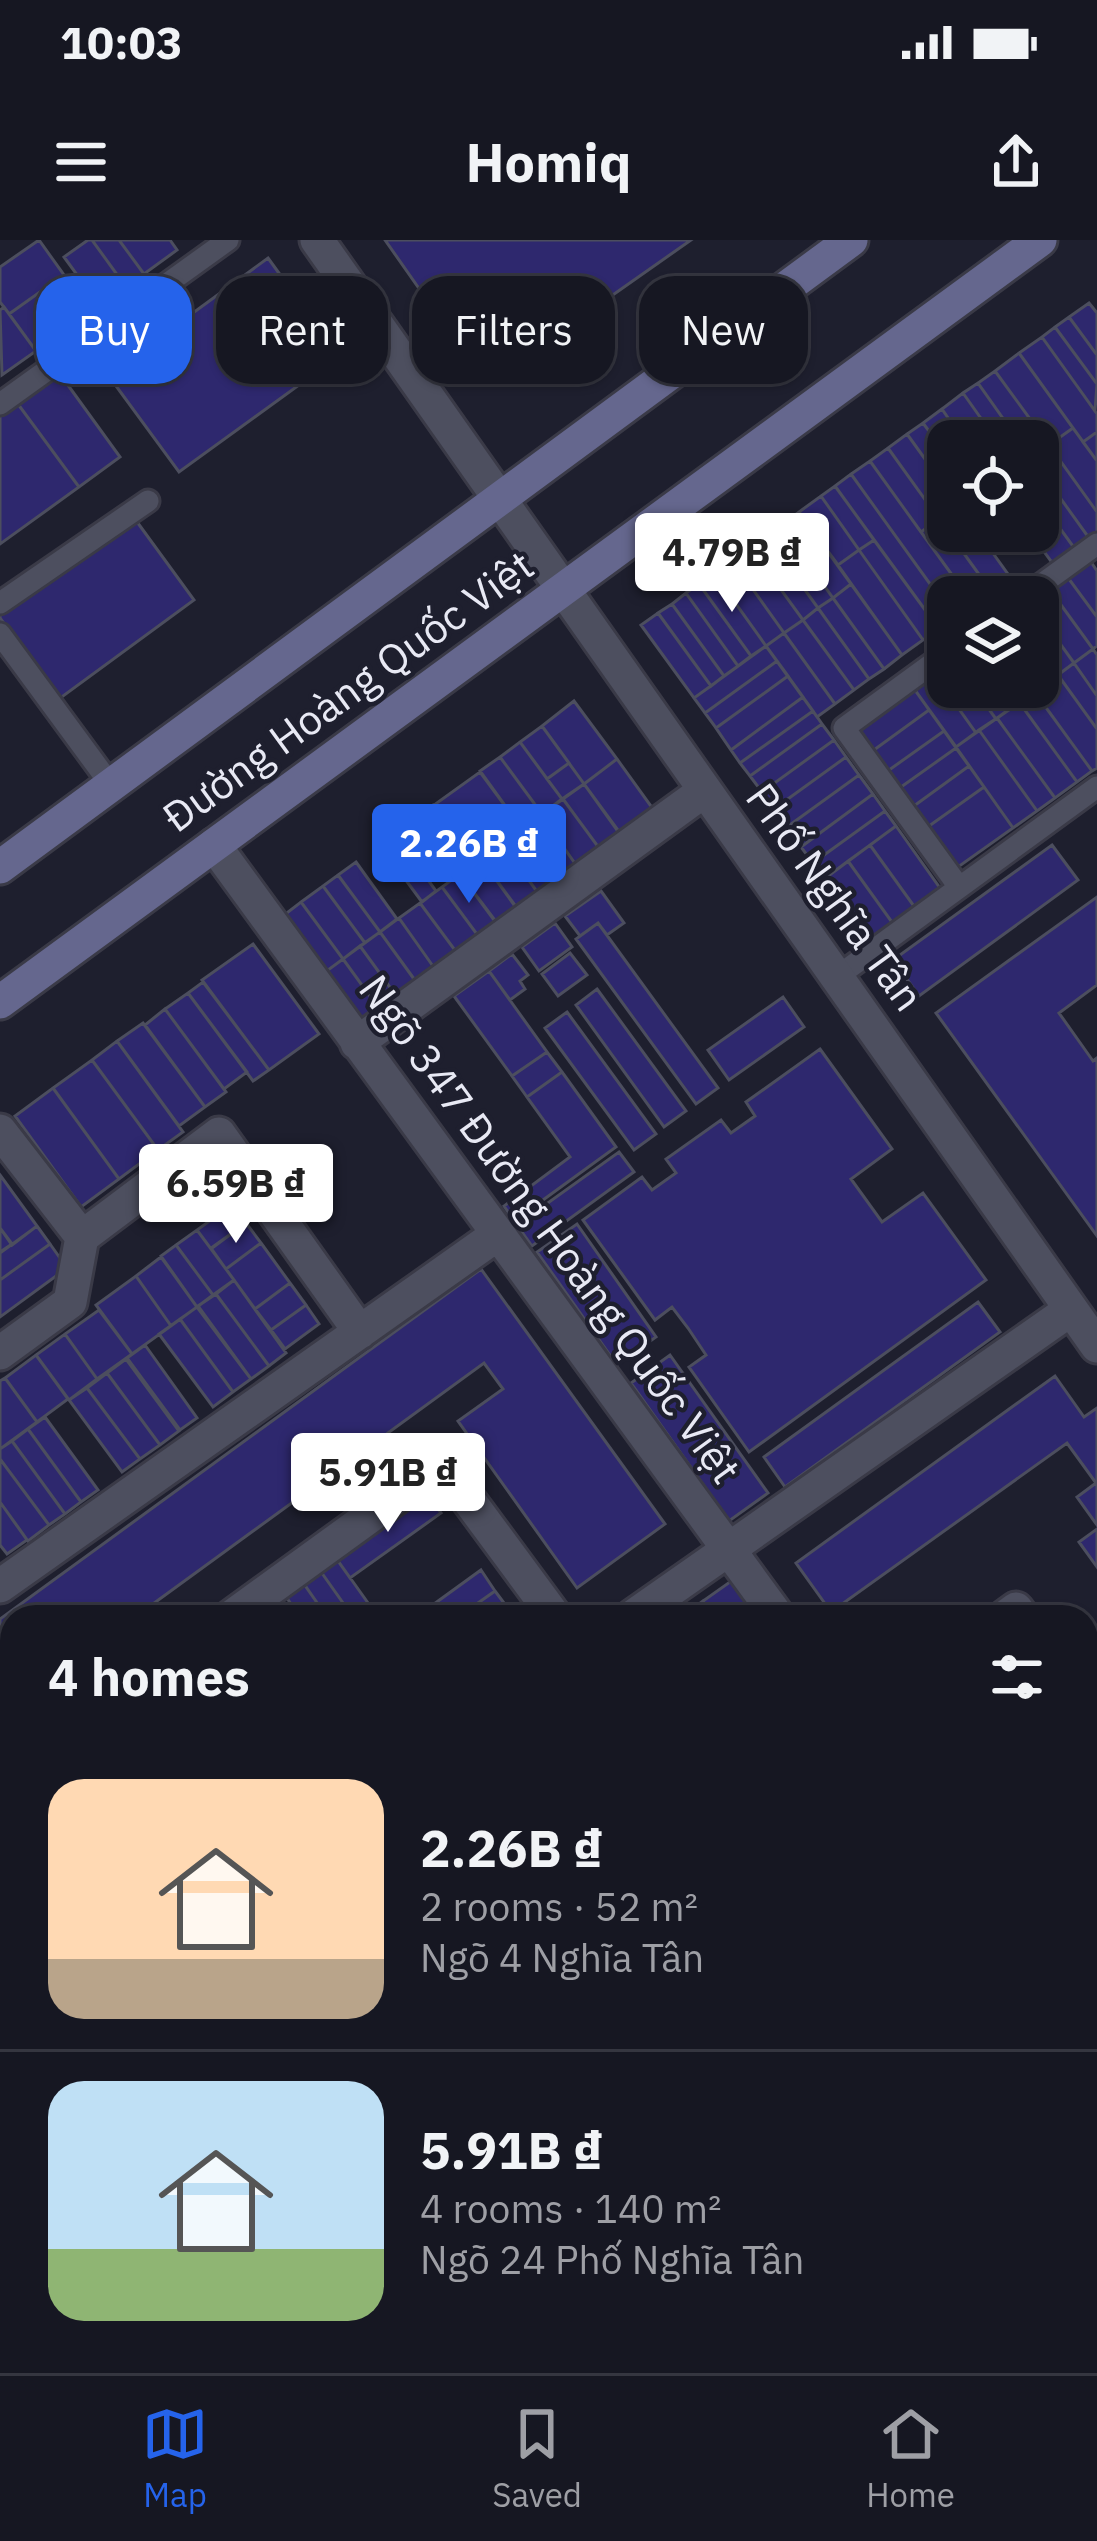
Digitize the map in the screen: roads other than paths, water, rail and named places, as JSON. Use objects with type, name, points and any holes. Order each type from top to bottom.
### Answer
[{"type":"main road","name":"Đường Hoàng Quốc Việt","points":[[0,866],[850,240]]},
{"type":"main road","name":"Đường Hoàng Quốc Việt","points":[[0,1002],[1040,240]]},
{"type":"street","name":"Phố Nghĩa Tân","points":[[316,240],[1097,1346]]},
{"type":"street","points":[[357,1043],[704,791]]},
{"type":"street","name":"Ngõ 347 Đường Hoàng Quốc Việt","points":[[214,845],[769,1605]]},
{"type":"street","points":[[0,1131],[82,1238]]},
{"type":"street","points":[[0,1353],[70,1302],[82,1238],[219,1134],[360,1332]]},
{"type":"street","points":[[0,1586],[498,1234]]},
{"type":"street","points":[[649,1605],[1070,1310]]},
{"type":"street","points":[[248,1605],[442,1464],[546,1605]]},
{"type":"lane","points":[[0,404],[228,240]]},
{"type":"lane","points":[[0,603],[148,501]]},
{"type":"lane","points":[[1053,576],[1097,544]]},
{"type":"lane","points":[[0,634],[111,785]]},
{"type":"lane","points":[[927,667],[844,728],[959,887]]},
{"type":"lane","points":[[838,976],[1097,787]]}]
